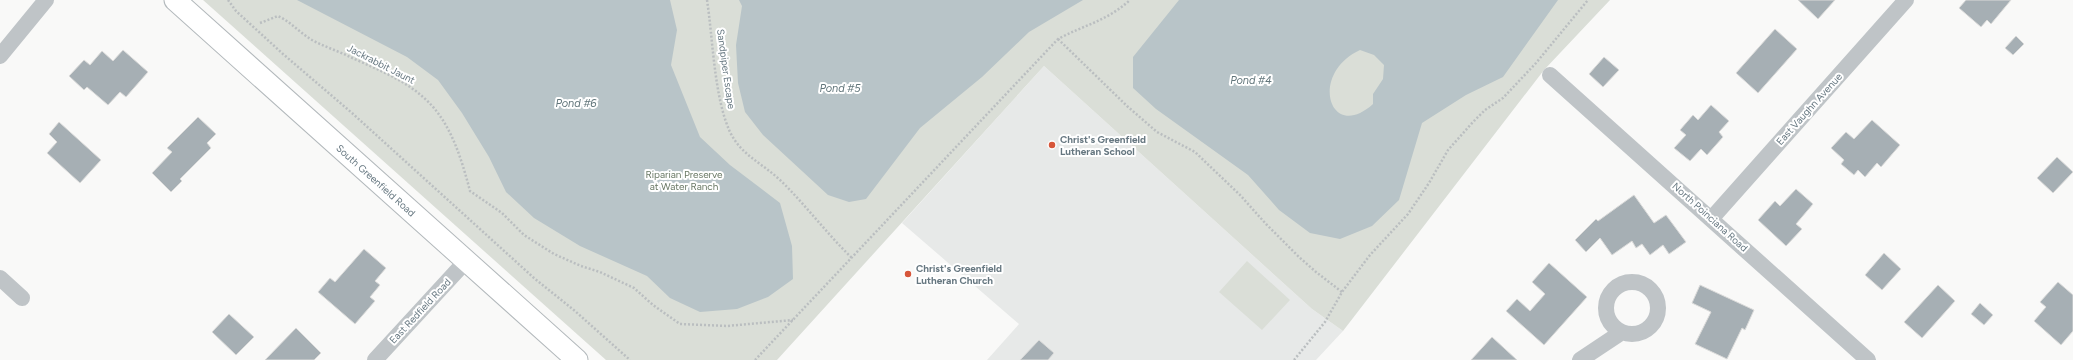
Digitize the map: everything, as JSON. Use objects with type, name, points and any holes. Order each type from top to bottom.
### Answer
[{"type":"main road","name":"South Greenfield Road","points":[[175,0],[577,360]]},
{"type":"street","points":[[0,56],[46,0]]},
{"type":"street","name":"East Vaughn Avenue","points":[[1712,218],[1906,0]]},
{"type":"street","name":"North Poinciana Road","points":[[1550,75],[1712,218],[1868,360]]},
{"type":"street","name":"East Redfield Road","points":[[375,360],[466,261]]},
{"type":"street","points":[[0,278],[22,298]]},
{"type":"street","points":[[1580,360],[1622,332]]},
{"type":"path","points":[[228,0],[236,12],[278,50],[358,119],[534,278],[575,311],[630,360]]},
{"type":"path","name":"Sandpiper Escape","points":[[708,0],[719,95],[726,123],[736,143],[754,161],[779,179],[852,258]]},
{"type":"path","points":[[755,360],[1058,39],[1073,31],[1105,19],[1130,0]]},
{"type":"path","points":[[1294,360],[1325,322],[1342,292],[1370,255],[1408,214],[1429,183],[1448,150],[1477,118],[1503,98],[1536,63],[1588,0]]},
{"type":"path","name":"Jackrabbit Jaunt","points":[[260,23],[278,16],[288,21],[312,40],[379,71],[423,97],[431,105],[448,129],[460,154],[470,191],[502,213],[524,235],[554,254],[581,266],[600,272],[634,288],[653,305],[680,324],[727,326],[793,320]]},
{"type":"path","points":[[1058,39],[1127,106],[1157,132],[1195,152],[1240,195],[1299,257],[1342,292]]},
{"type":"shaded area","name":"Christ's Greenfield Lutheran School","points":[[1044,66],[1312,309],[1343,331],[1316,360],[987,360],[1019,324],[902,223]]},
{"type":"green space","name":"Riparian Preserve at Water Ranch","points":[[203,0],[1610,0],[1544,70],[1343,331],[1312,309],[1044,66],[777,360],[606,360]]},
{"type":"green space","points":[[1247,261],[1290,300],[1262,330],[1219,292]]},
{"type":"water","name":"Pond #6","points":[[297,0],[670,0],[677,30],[671,65],[700,137],[730,165],[780,203],[792,246],[793,279],[768,297],[737,309],[700,312],[670,298],[647,276],[580,246],[534,218],[506,192],[489,157],[462,113],[438,80],[407,57]]},
{"type":"water","name":"Pond #5","points":[[739,0],[1083,0],[1029,32],[982,77],[920,128],[866,199],[849,202],[828,195],[763,135],[745,112],[738,83],[736,45],[742,6]]},
{"type":"water","name":"Pond #4","points":[[1179,0],[1558,0],[1503,77],[1466,95],[1422,123],[1399,200],[1372,226],[1340,239],[1310,233],[1279,210],[1248,175],[1156,109],[1133,88],[1133,57]],"holes":[[[1360,50],[1374,55],[1384,65],[1383,79],[1373,94],[1373,104],[1358,114],[1346,115],[1336,110],[1331,101],[1330,88],[1334,74],[1344,61]]]},
{"type":"building","points":[[1798,0],[1835,0],[1818,19]]},
{"type":"building","points":[[1966,0],[2011,0],[1991,24],[1987,20],[1981,27],[1959,8]]},
{"type":"building","points":[[1775,29],[1797,49],[1758,93],[1736,73]]},
{"type":"building","points":[[2016,36],[2024,44],[2013,55],[2005,48]]},
{"type":"building","points":[[123,50],[148,72],[126,97],[120,92],[108,105],[87,87],[84,90],[69,76],[84,60],[90,65],[102,51],[113,61]]},
{"type":"building","points":[[1604,57],[1619,70],[1603,87],[1589,74]]},
{"type":"building","points":[[1711,105],[1729,121],[1719,132],[1723,137],[1707,155],[1701,149],[1690,161],[1674,148],[1686,135],[1680,130],[1693,115],[1698,120]]},
{"type":"building","points":[[198,117],[216,134],[207,143],[211,148],[180,179],[182,181],[171,192],[152,173],[172,152],[167,148]]},
{"type":"building","points":[[1872,120],[1900,145],[1881,167],[1877,163],[1865,177],[1858,170],[1854,175],[1841,164],[1844,160],[1831,148],[1846,132],[1854,139]]},
{"type":"building","points":[[59,122],[101,160],[80,183],[47,153],[57,142],[49,134]]},
{"type":"building","points":[[2057,157],[2073,172],[2053,193],[2037,178]]},
{"type":"building","points":[[1796,189],[1813,204],[1796,224],[1802,229],[1786,246],[1758,220],[1775,201],[1780,206]]},
{"type":"building","points":[[1634,195],[1654,223],[1666,215],[1686,242],[1669,254],[1663,245],[1650,255],[1642,244],[1636,248],[1632,241],[1612,255],[1600,238],[1586,252],[1575,240],[1596,219],[1598,221]]},
{"type":"building","points":[[364,249],[386,268],[375,281],[380,285],[370,297],[375,301],[355,324],[318,292],[330,278],[335,282]]},
{"type":"building","points":[[1884,253],[1901,269],[1882,290],[1865,275]]},
{"type":"building","points":[[1549,263],[1587,297],[1544,345],[1506,311],[1517,299],[1530,311],[1545,294],[1532,282]]},
{"type":"building","points":[[2058,282],[2073,295],[2073,331],[2061,345],[2034,321],[2046,307],[2040,302]]},
{"type":"building","points":[[1700,285],[1754,310],[1745,330],[1742,328],[1727,359],[1695,344],[1711,312],[1692,303]]},
{"type":"building","points":[[1938,285],[1955,301],[1922,338],[1904,322]]},
{"type":"building","points":[[1980,303],[1993,315],[1984,325],[1971,314]]},
{"type":"building","points":[[229,314],[254,337],[236,355],[212,332]]},
{"type":"building","points":[[296,328],[321,353],[314,360],[265,360]]},
{"type":"building","points":[[1492,337],[1517,360],[1471,360]]},
{"type":"building","points":[[1039,340],[1054,353],[1048,360],[1020,360]]},
{"type":"place","name":"Christ's Greenfield Lutheran School","points":[[1052,145]]},
{"type":"place","name":"Christ's Greenfield Lutheran Church","points":[[908,274]]}]
